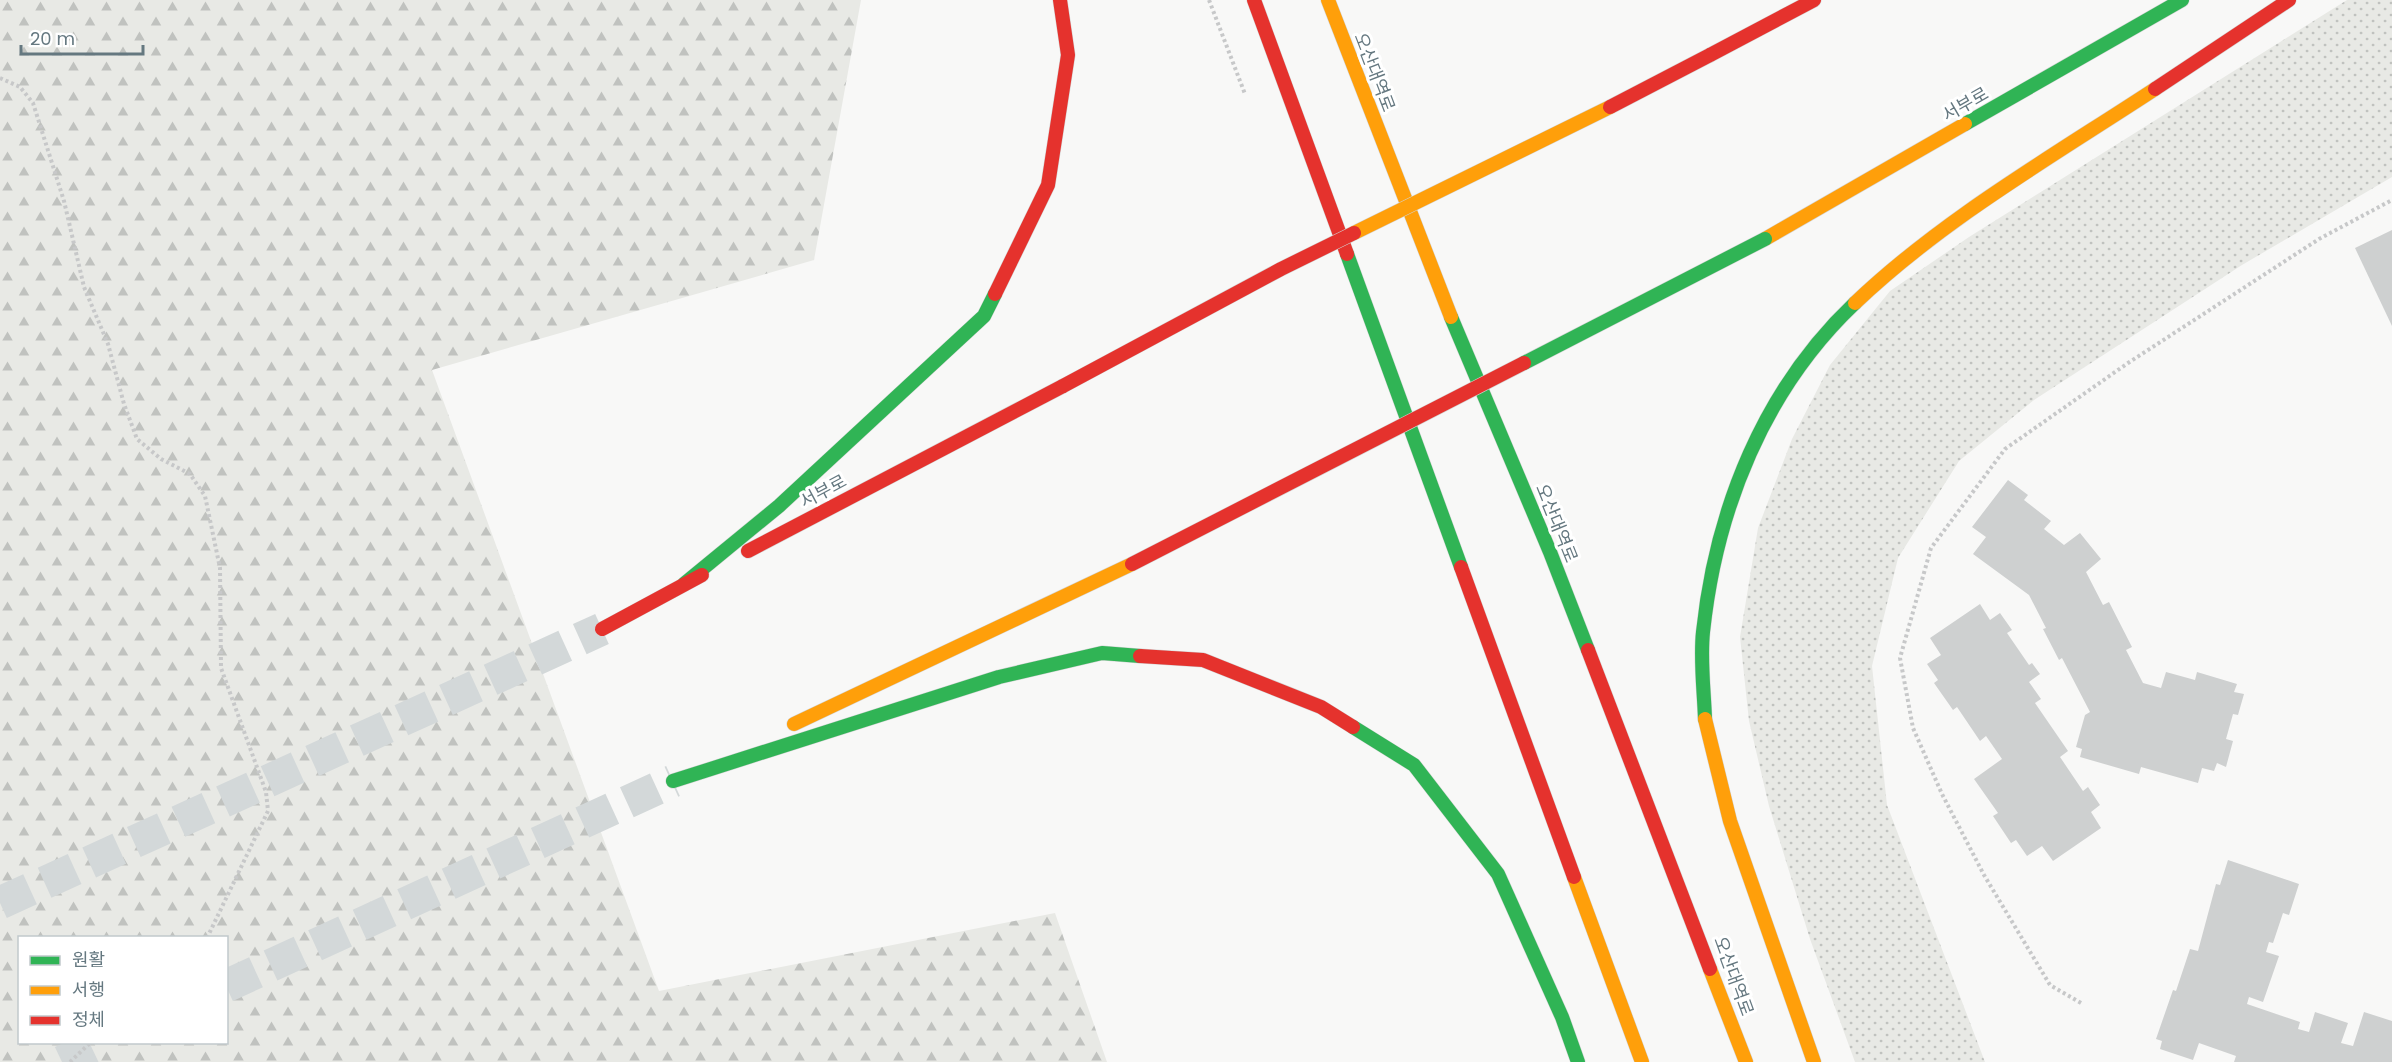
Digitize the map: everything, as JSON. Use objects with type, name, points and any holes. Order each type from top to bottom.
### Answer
[{"type":"main road","points":[[684,584],[779,506],[984,316],[1048,185],[1068,55],[1060,0]]},
{"type":"main road","points":[[1254,0],[1642,1062]]},
{"type":"main road","name":"오산대역로","points":[[1328,0],[1446,304],[1550,552],[1746,1062]]},
{"type":"main road","name":"서부로","points":[[602,629],[1281,269],[1562,132],[1814,0]]},
{"type":"main road","name":"서부로","points":[[1578,1062],[1562,1017],[1498,873],[1414,765],[1321,707],[1203,660],[1102,653],[999,676],[673,781],[1132,564],[1765,239],[2182,0]]},
{"type":"main road","points":[[1814,1062],[1730,821],[1705,719],[1703,633],[1721,533],[1747,456],[1775,402],[1832,325],[1891,269],[2014,182],[2289,0]]},
{"type":"path","points":[[0,78],[20,87],[33,103],[64,201],[84,287],[108,344],[124,404],[137,439],[160,459],[190,474],[205,496],[212,518],[220,568],[223,629],[221,668],[266,792],[268,812],[208,936]]},
{"type":"path","points":[[2081,1003],[2050,985],[1979,865],[1942,794],[1913,728],[1899,658],[1931,548],[2005,449],[2128,363],[2279,265],[2392,200]]},
{"type":"path","points":[[70,1062],[89,1044]]},
{"type":"green space","points":[[0,0],[861,0],[814,260],[432,370],[659,991],[1055,913],[1107,1062],[0,1062]]},
{"type":"green space","points":[[2347,0],[2392,0],[2392,177],[2242,265],[2034,400],[1959,461],[1898,558],[1872,666],[1887,805],[1985,1062],[1855,1062],[1810,939],[1769,806],[1749,721],[1740,637],[1758,528],[1792,439],[1830,365],[1890,291],[1969,237]]},
{"type":"building","points":[[2392,230],[2392,326],[2355,248]]},
{"type":"building","points":[[2008,480],[2028,495],[2024,500],[2051,521],[2044,529],[2064,545],[2080,533],[2101,559],[2086,572],[2103,605],[2109,602],[2132,647],[2126,650],[2143,683],[2161,688],[2166,672],[2195,680],[2197,672],[2237,684],[2234,692],[2244,694],[2238,715],[2233,714],[2226,739],[2233,741],[2226,767],[2217,763],[2214,771],[2202,768],[2198,783],[2141,767],[2139,774],[2080,757],[2082,749],[2076,747],[2085,715],[2090,712],[2062,658],[2059,660],[2029,595],[1973,554],[1986,537],[1972,527]]},
{"type":"building","points":[[1980,604],[1990,620],[2000,613],[2012,630],[2007,633],[2029,665],[2032,663],[2040,674],[2029,682],[2041,699],[2035,703],[2068,751],[2060,757],[2083,791],[2088,787],[2100,805],[2091,812],[2101,828],[2053,861],[2042,846],[2027,856],[2016,840],[2011,843],[1993,816],[1998,813],[1974,779],[2002,759],[1986,736],[1980,741],[1957,707],[1953,710],[1934,683],[1938,680],[1927,664],[1941,655],[1930,638]]},
{"type":"building","points":[[2228,860],[2299,884],[2289,915],[2283,913],[2273,943],[2269,942],[2266,952],[2279,956],[2263,1002],[2249,997],[2247,1004],[2300,1022],[2298,1029],[2309,1032],[2315,1012],[2348,1023],[2341,1043],[2353,1046],[2364,1012],[2392,1021],[2392,1062],[2234,1062],[2236,1056],[2199,1043],[2193,1060],[2160,1049],[2162,1041],[2156,1039],[2173,990],[2176,991],[2190,949],[2198,951],[2216,884],[2220,885]]},
{"type":"tunnel","points":[[0,903],[602,629]]},
{"type":"tunnel","points":[[228,985],[673,781]]},
{"type":"tunnel","points":[[62,1062],[100,1044]]},
{"type":"traffic: fast","points":[[1965,124],[2182,0]]},
{"type":"traffic: fast","points":[[1524,363],[1765,239]]},
{"type":"traffic: fast","points":[[1347,254],[1461,567]]},
{"type":"traffic: fast","points":[[684,584],[779,506],[984,316],[995,294]]},
{"type":"traffic: fast","points":[[1705,719],[1703,632],[1719,541],[1733,497],[1770,412],[1795,373],[1823,337],[1855,303]]},
{"type":"traffic: fast","points":[[1451,317],[1550,552],[1588,650]]},
{"type":"traffic: fast","points":[[673,781],[999,677],[1102,653],[1140,656]]},
{"type":"traffic: fast","points":[[1353,727],[1414,765],[1498,874],[1562,1017],[1578,1062]]},
{"type":"traffic: slow","points":[[1328,0],[1451,317]]},
{"type":"traffic: slow","points":[[1855,303],[1889,272],[1962,216],[2155,89]]},
{"type":"traffic: slow","points":[[1354,233],[1610,107]]},
{"type":"traffic: slow","points":[[1765,239],[1965,124]]},
{"type":"traffic: slow","points":[[794,724],[1132,564]]},
{"type":"traffic: slow","points":[[1705,719],[1730,821],[1814,1062]]},
{"type":"traffic: slow","points":[[1574,877],[1642,1062]]},
{"type":"traffic: slow","points":[[1710,969],[1746,1062]]},
{"type":"traffic: jam","points":[[995,294],[1048,185],[1068,55],[1060,0]]},
{"type":"traffic: jam","points":[[1254,0],[1347,254]]},
{"type":"traffic: jam","points":[[1710,55],[1814,0]]},
{"type":"traffic: jam","points":[[2155,89],[2289,0]]},
{"type":"traffic: jam","points":[[1610,107],[1710,55]]},
{"type":"traffic: jam","points":[[1063,386],[1281,269],[1354,233]]},
{"type":"traffic: jam","points":[[1132,564],[1524,363]]},
{"type":"traffic: jam","points":[[748,551],[1063,386]]},
{"type":"traffic: jam","points":[[1461,567],[1574,877]]},
{"type":"traffic: jam","points":[[602,629],[702,575]]},
{"type":"traffic: jam","points":[[1588,650],[1710,969]]},
{"type":"traffic: jam","points":[[1140,656],[1203,660],[1321,707],[1353,727]]}]
